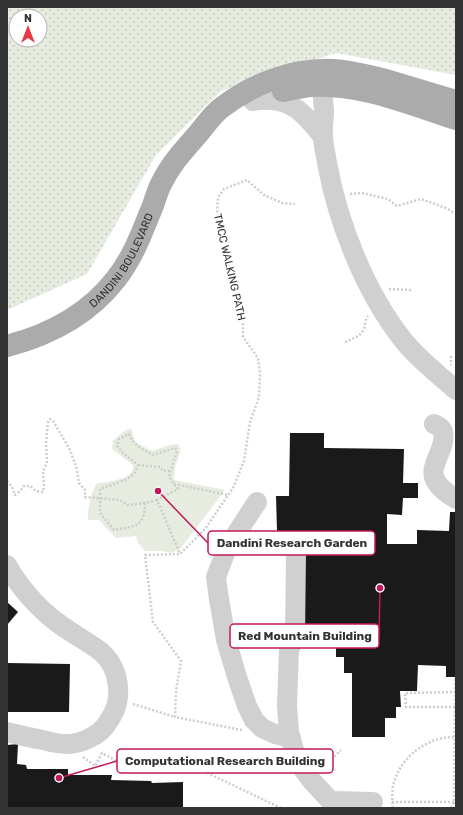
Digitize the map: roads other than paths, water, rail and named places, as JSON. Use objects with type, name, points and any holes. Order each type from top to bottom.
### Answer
[{"type":"main road","name":"DANDINI BOULEVARD","points":[[7,346],[40,336],[56,328],[91,305],[107,289],[126,265],[135,250],[161,185],[176,159],[220,108],[249,90],[290,74],[320,70],[327,78],[344,87],[368,92],[456,119]]},
{"type":"main road","name":"DANDINI BOULEVARD","points":[[198,134],[208,130],[253,101],[291,89],[309,86],[348,71],[365,74],[456,101]]},
{"type":"lane","points":[[327,78],[323,137],[334,197],[358,262],[384,313],[403,340],[456,390]]},
{"type":"lane","points":[[253,101],[271,99],[285,102],[313,124],[323,137]]},
{"type":"lane","points":[[434,424],[440,427],[443,432],[442,446],[434,468],[434,477],[437,483],[456,499]]},
{"type":"lane","points":[[257,502],[226,548],[216,577],[219,599],[228,648],[247,706],[254,720],[262,728],[275,734],[291,738]]},
{"type":"lane","points":[[296,553],[295,636],[289,650],[287,706],[289,732],[294,750],[303,768],[312,781],[334,804],[383,802]]},
{"type":"lane","points":[[7,565],[21,587],[53,620],[100,651],[108,659],[117,679],[118,688],[117,704],[106,726],[96,734],[82,741],[63,744],[7,732]]},
{"type":"place","name":"Dandini Research Garden","points":[[158,491]]},
{"type":"place","name":"Red Mountain Building","points":[[380,588]]},
{"type":"place","name":"Computational Research Building","points":[[59,778]]}]
